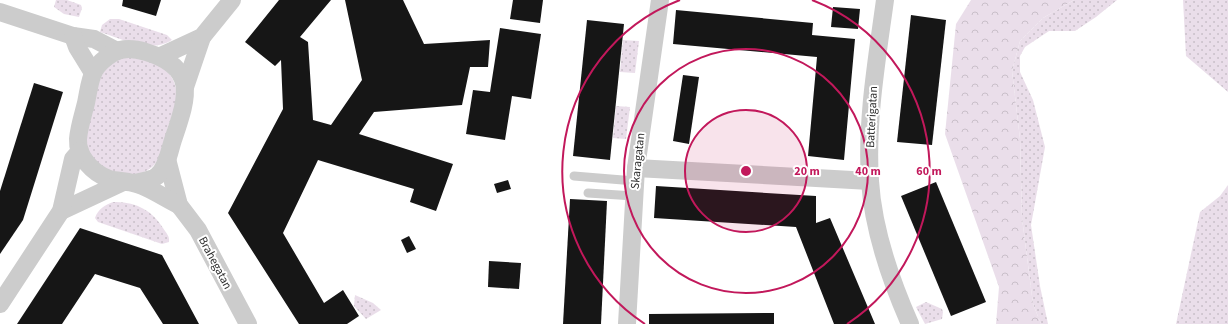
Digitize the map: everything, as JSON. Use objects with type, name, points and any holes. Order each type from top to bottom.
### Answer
[{"type":"street","points":[[61,211],[129,182],[157,176],[164,167],[167,159],[184,101],[185,87],[202,37],[232,0]]},
{"type":"street","name":"Skaragatan","points":[[627,324],[635,181],[660,0]]},
{"type":"street","name":"Batterigatan","points":[[885,0],[875,72],[870,135],[870,181],[873,207],[891,275],[910,324]]},
{"type":"street","points":[[0,12],[73,36],[94,38],[117,51]]},
{"type":"street","points":[[73,36],[77,47],[93,73]]},
{"type":"street","points":[[160,56],[202,37]]},
{"type":"street","points":[[129,182],[99,174],[83,160],[80,151],[78,139],[94,68],[105,58],[117,51],[127,49],[141,51],[160,56],[175,65],[181,75],[185,87]]},
{"type":"street","points":[[0,304],[61,211],[73,159],[80,151]]},
{"type":"street","name":"Brahegatan","points":[[167,159],[179,205],[198,230],[248,324]]},
{"type":"street","points":[[635,181],[870,181]]},
{"type":"street","name":"Brahegatan","points":[[129,182],[179,205]]},
{"type":"lane","points":[[574,176],[635,181]]},
{"type":"lane","points":[[588,193],[635,181]]},
{"type":"green space","points":[[56,0],[67,0],[81,5],[82,8],[79,17],[64,14],[54,7]]},
{"type":"green space","points":[[971,0],[1074,0],[1043,18],[1020,41],[1012,71],[1020,139],[1022,218],[1033,304],[1041,324],[996,324],[999,287],[945,134],[956,24]]},
{"type":"green space","points":[[1074,0],[1117,0],[1096,17],[1075,31],[1049,31],[1025,47],[1020,56],[1020,72],[1033,100],[1045,147],[1031,225],[1040,286],[1048,324],[1041,324],[1033,304],[1022,218],[1020,139],[1012,71],[1020,41],[1043,18]]},
{"type":"green space","points":[[1183,0],[1228,0],[1228,92],[1186,56]]},
{"type":"green space","points":[[110,19],[119,19],[167,35],[172,40],[154,46],[136,44],[100,32],[102,25]]},
{"type":"green space","points":[[623,40],[639,41],[635,73],[620,72]]},
{"type":"green space","points":[[122,57],[137,58],[152,62],[170,75],[176,87],[174,110],[158,160],[150,169],[129,175],[115,173],[99,165],[89,155],[86,145],[90,117],[99,81],[107,67]]},
{"type":"green space","points":[[616,106],[630,107],[626,139],[613,138]]},
{"type":"green space","points":[[1228,185],[1228,324],[1176,324],[1200,212],[1220,196]]},
{"type":"green space","points":[[113,202],[136,205],[154,216],[169,238],[169,242],[162,244],[98,222],[95,218],[98,212]]},
{"type":"green space","points":[[355,295],[373,303],[381,310],[366,319],[354,306]]},
{"type":"green space","points":[[926,302],[942,309],[942,319],[925,324],[916,307]]},
{"type":"building","points":[[123,0],[161,0],[156,16],[122,6]]},
{"type":"building","points":[[279,0],[331,0],[300,37],[308,42],[313,120],[331,125],[362,80],[345,0],[403,0],[424,44],[490,40],[488,67],[470,67],[462,105],[374,112],[359,134],[453,164],[436,211],[410,202],[414,189],[318,160],[283,233],[324,303],[343,290],[359,316],[347,324],[299,324],[228,213],[283,109],[281,60],[275,66],[245,42]]},
{"type":"building","points":[[513,0],[543,0],[540,23],[510,19]]},
{"type":"building","points":[[833,7],[860,9],[858,29],[831,27]]},
{"type":"building","points":[[676,10],[813,23],[812,35],[855,39],[844,160],[808,156],[817,57],[673,44]]},
{"type":"building","points":[[911,15],[946,20],[932,145],[897,142]]},
{"type":"building","points":[[587,20],[624,24],[610,160],[573,156]]},
{"type":"building","points":[[500,28],[541,34],[531,99],[512,96],[505,140],[466,134],[473,90],[490,92]]},
{"type":"building","points":[[683,75],[699,77],[689,144],[673,141]]},
{"type":"building","points":[[34,83],[63,92],[23,220],[0,254],[0,191]]},
{"type":"building","points":[[508,180],[511,189],[497,193],[494,184]]},
{"type":"building","points":[[936,182],[986,302],[951,316],[901,196]]},
{"type":"building","points":[[656,186],[816,196],[816,223],[830,218],[875,324],[834,324],[796,227],[654,218]]},
{"type":"building","points":[[570,199],[607,201],[601,324],[563,324]]},
{"type":"building","points":[[80,228],[162,255],[199,324],[163,324],[140,288],[95,274],[62,324],[17,324]]},
{"type":"building","points":[[409,236],[416,249],[407,253],[401,240]]},
{"type":"building","points":[[489,261],[521,263],[519,289],[488,287]]},
{"type":"building","points":[[774,313],[774,324],[649,324],[649,314]]}]
